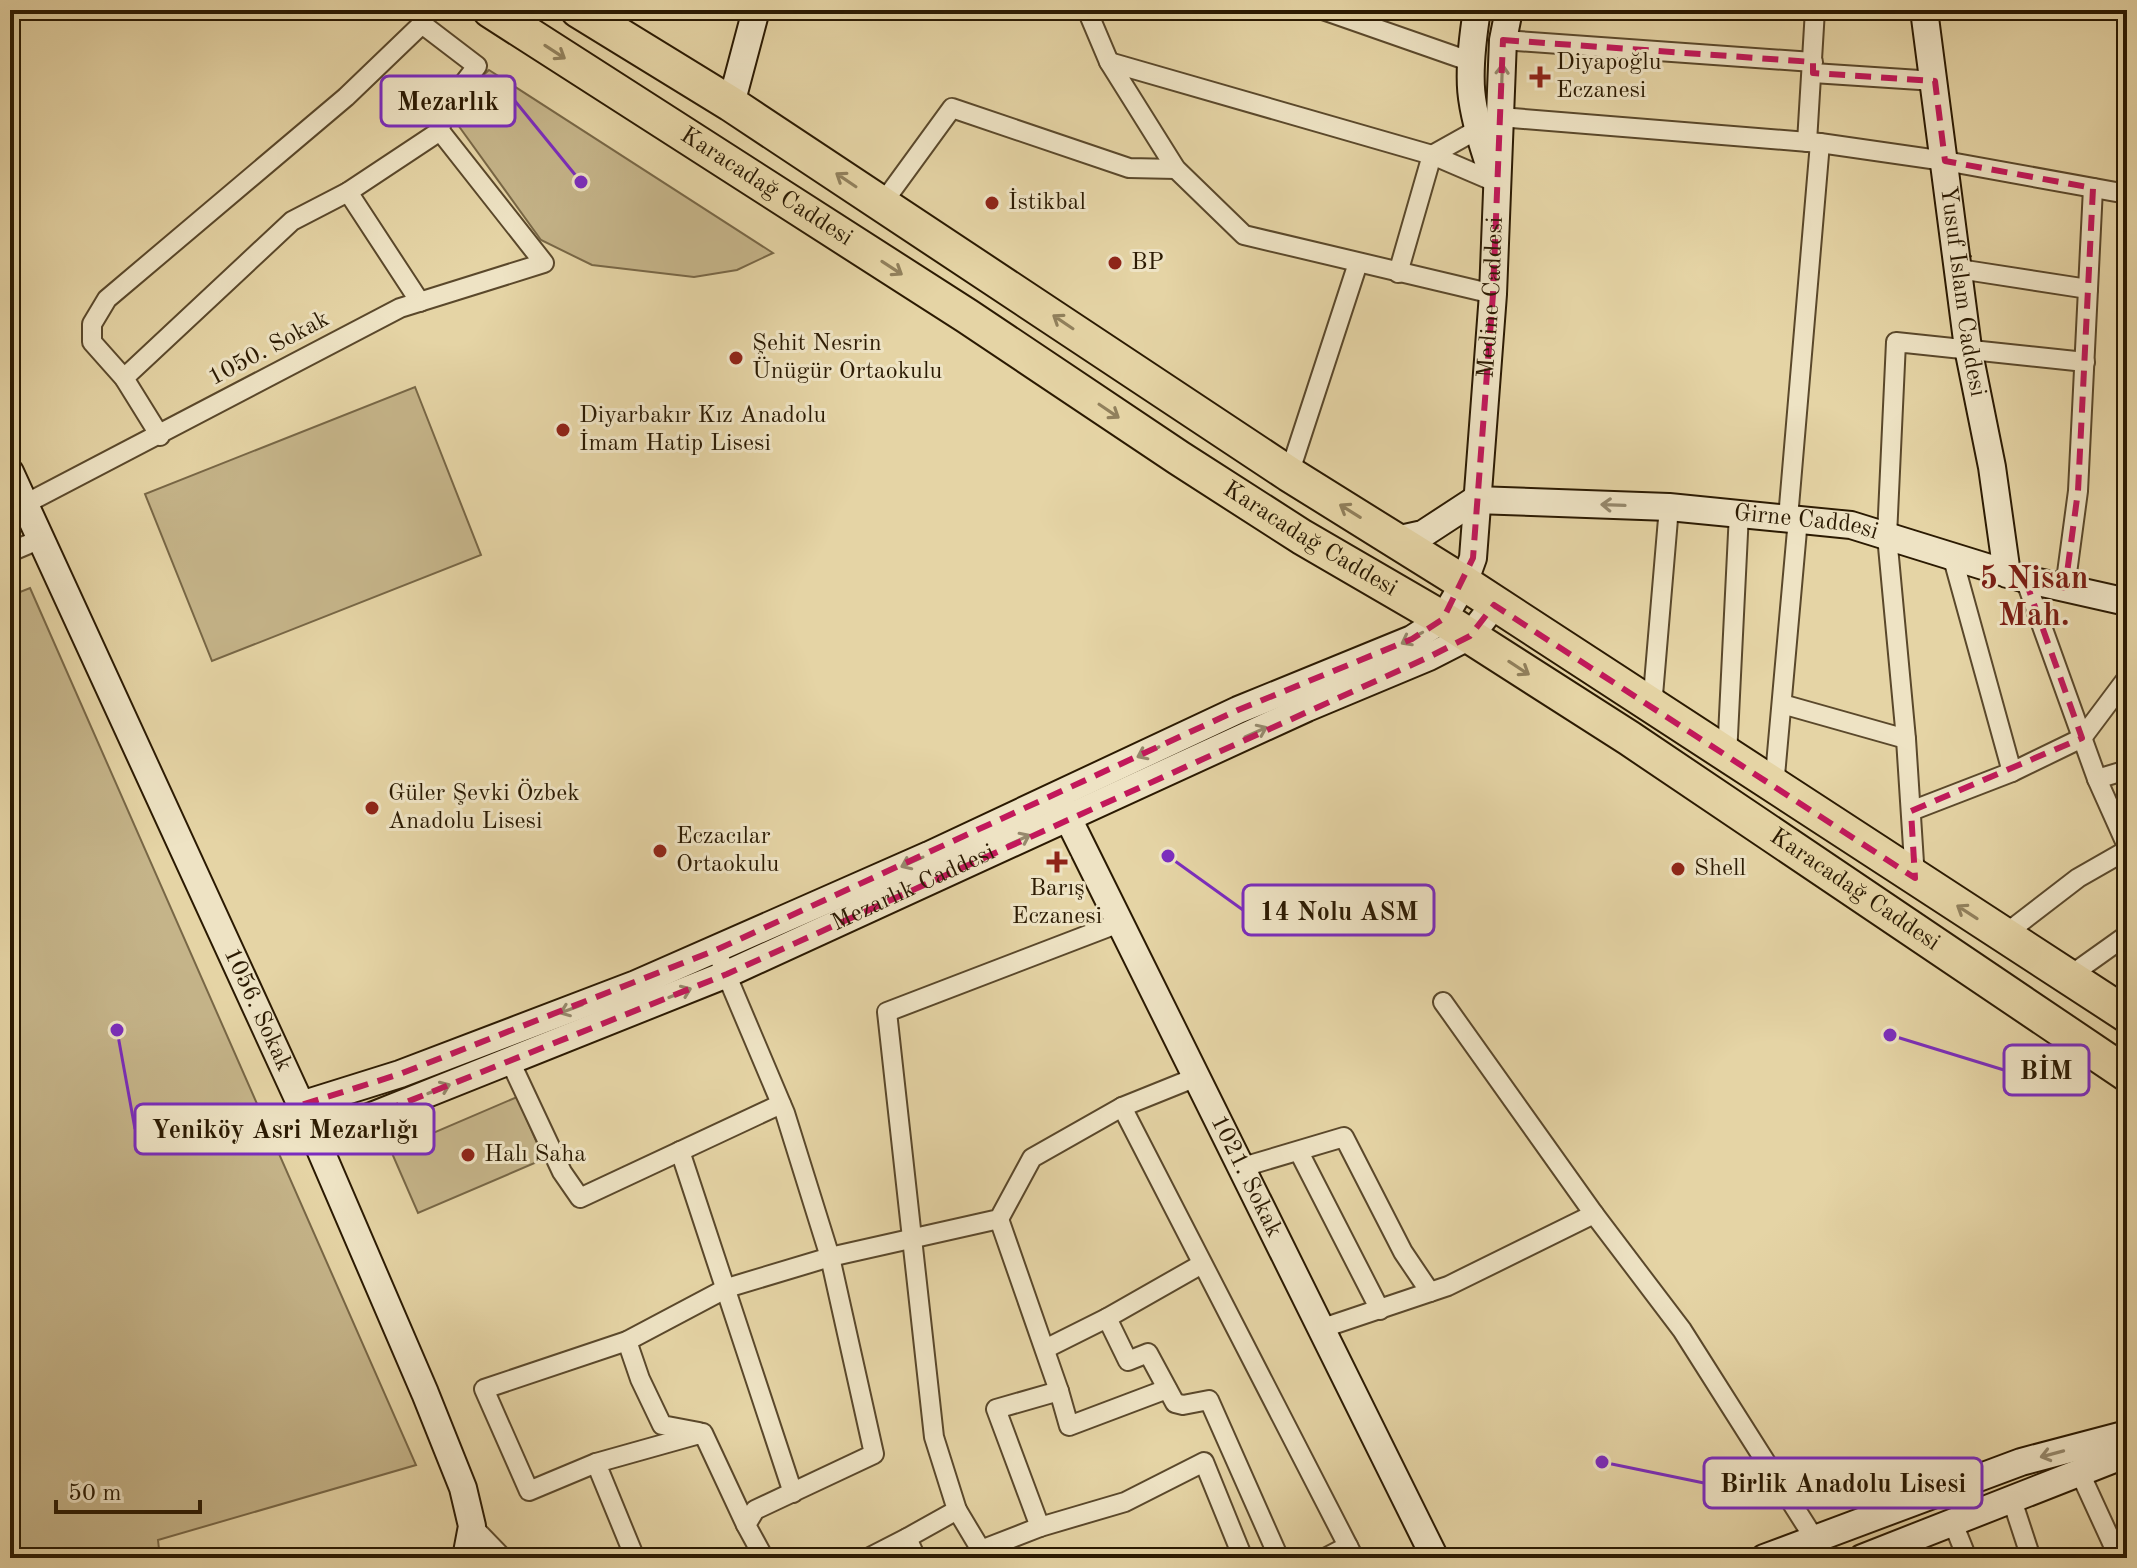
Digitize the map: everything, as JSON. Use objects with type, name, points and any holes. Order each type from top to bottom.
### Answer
[{"type":"highway","name":"Karacadağ Caddesi","points":[[490,10],[967,316],[1302,537],[1456,627],[1642,746],[2127,1074]]},
{"type":"highway","name":"Karacadağ Caddesi","points":[[578,10],[731,104],[1289,474],[1464,583],[2127,1015]]},
{"type":"street","points":[[731,104],[756,10]]},
{"type":"street","points":[[1087,10],[1109,62],[1176,169],[1244,235],[1493,294]]},
{"type":"street","points":[[1323,10],[1469,61]]},
{"type":"street","points":[[1477,10],[1469,61],[1470,99],[1495,182]]},
{"type":"street","name":"Medine Caddesi","points":[[1464,583],[1473,558],[1493,294],[1495,182],[1503,40],[1509,10]]},
{"type":"street","points":[[1774,787],[1782,704],[1813,142],[1815,10]]},
{"type":"street","name":"Yusuf İslam Caddesi","points":[[1924,10],[1968,348],[2016,576]]},
{"type":"street","points":[[124,378],[292,221],[348,192],[440,131],[444,109],[477,66],[422,24],[346,97],[107,299],[92,324],[92,342],[124,378],[160,436]]},
{"type":"street","points":[[1503,40],[1813,67],[1935,81]]},
{"type":"street","points":[[1109,62],[1432,155],[1495,182]]},
{"type":"street","points":[[882,204],[952,108],[1129,168],[1176,169]]},
{"type":"street","points":[[1398,273],[1432,155],[1500,117],[1813,142],[1945,161],[2127,194]]},
{"type":"street","name":"1050. Sokak","points":[[27,503],[160,436],[313,351],[420,302],[544,263],[440,131]]},
{"type":"street","points":[[2065,588],[2078,491],[2093,188]]},
{"type":"street","points":[[348,192],[420,302]]},
{"type":"street","points":[[1289,474],[1358,263]]},
{"type":"street","points":[[1959,269],[2088,289]]},
{"type":"street","points":[[1915,878],[1887,536],[1896,342],[2085,362]]},
{"type":"street","name":"1056. Sokak","points":[[10,472],[27,503],[301,1105],[441,1434],[463,1488],[472,1526],[466,1558]]},
{"type":"street","points":[[1396,540],[1423,534],[1475,500]]},
{"type":"street","name":"Girne Caddesi","points":[[1475,500],[1669,507],[1851,525],[2016,576],[2127,602]]},
{"type":"street","points":[[1652,708],[1669,507]]},
{"type":"street","points":[[1727,756],[1739,513]]},
{"type":"street","points":[[10,552],[43,538]]},
{"type":"street","points":[[1952,555],[2012,772]]},
{"type":"street","points":[[2004,935],[2078,878],[2127,848],[2016,576]]},
{"type":"street","name":"Mezarlık Caddesi","points":[[1456,627],[1464,583]]},
{"type":"street","name":"Mezarlık Caddesi","points":[[314,1139],[510,1061],[1062,806],[1238,710],[1412,639],[1456,627],[1494,605]]},
{"type":"street","points":[[1911,811],[2012,772],[2082,738],[2127,678]]},
{"type":"street","points":[[1782,704],[1906,739]]},
{"type":"street","points":[[2097,779],[2127,770]]},
{"type":"street","name":"1021. Sokak","points":[[1062,806],[1199,1076],[1435,1558]]},
{"type":"street","points":[[1119,923],[887,1012],[909,1237],[934,1437],[957,1510],[983,1554],[1040,1527],[1125,1502],[1204,1462],[1243,1558]]},
{"type":"street","points":[[2068,977],[2127,935]]},
{"type":"street","name":"Mezarlık Caddesi","points":[[301,1105],[722,962]]},
{"type":"street","points":[[722,962],[781,1104],[830,1257],[874,1454],[755,1510],[746,1525]]},
{"type":"street","points":[[1443,1002],[1594,1214],[1682,1330],[1814,1538]]},
{"type":"street","points":[[510,1061],[562,1172],[580,1198],[781,1104]]},
{"type":"street","points":[[1167,1389],[1069,1426],[999,1219],[1032,1158],[1122,1107],[1199,1076]]},
{"type":"street","points":[[1122,1107],[1351,1552],[1325,1558]]},
{"type":"street","points":[[1243,1167],[1344,1137],[1403,1252],[1430,1292]]},
{"type":"street","points":[[680,1151],[793,1493]]},
{"type":"street","points":[[1299,1152],[1380,1310]]},
{"type":"street","points":[[1323,1328],[1430,1292],[1594,1214]]},
{"type":"street","points":[[703,1433],[596,1463],[529,1491],[484,1389],[627,1341],[727,1288],[830,1257],[999,1219]]},
{"type":"street","points":[[1045,1349],[1202,1264]]},
{"type":"street","points":[[1107,1318],[1128,1361],[1148,1353],[1175,1403],[1183,1405],[1209,1400],[1279,1558]]},
{"type":"street","points":[[627,1341],[640,1379],[662,1425],[703,1433]]},
{"type":"street","points":[[1040,1527],[996,1409],[1059,1391]]},
{"type":"street","points":[[703,1433],[764,1558]]},
{"type":"street","points":[[1764,1558],[2021,1462],[2127,1434]]},
{"type":"street","points":[[1862,1558],[1901,1551],[1953,1523],[2127,1454]]},
{"type":"street","points":[[596,1463],[635,1558]]},
{"type":"street","points":[[2080,1473],[2119,1558]]},
{"type":"street","points":[[2012,1500],[2031,1558]]},
{"type":"street","points":[[868,1558],[957,1510]]},
{"type":"street","points":[[1953,1523],[1967,1558]]},
{"type":"street","points":[[472,1526],[503,1558]]},
{"type":"street","points":[[907,1538],[916,1558]]},
{"type":"highlighted area","points":[[1503,40],[1813,62],[1813,73],[1935,81],[1945,161],[2093,188],[2078,491],[2065,588],[2025,579],[2082,738],[1911,811],[1915,878],[1494,605],[1470,636],[1429,657],[727,974],[314,1139],[301,1105],[400,1074],[716,950],[1238,710],[1412,639],[1443,619],[1473,558],[1493,294]]},
{"type":"shaded area","points":[[489,70],[773,253],[737,270],[694,277],[592,265],[541,240],[458,125],[459,97]]},
{"type":"shaded area","points":[[415,387],[481,555],[212,661],[145,494]]},
{"type":"shaded area","points":[[30,588],[416,1465],[158,1540],[160,1558],[10,1558],[10,596]]},
{"type":"shaded area","name":"Halı Saha","points":[[517,1097],[544,1159],[418,1213],[391,1151]]},
{"type":"place","name":"Diyapoğlu Eczanesi","points":[[1540,77]]},
{"type":"place","name":"Mezarlık","points":[[581,182]]},
{"type":"place","name":"İstikbal","points":[[992,203]]},
{"type":"place","name":"BP","points":[[1115,263]]},
{"type":"place","name":"Şehit Nesrin Ünügür Ortaokulu","points":[[736,358]]},
{"type":"place","name":"Diyarbakır Kız Anadolu İmam Hatip Lisesi","points":[[563,430]]},
{"type":"place","name":"Güler Şevki Özbek Anadolu Lisesi","points":[[372,808]]},
{"type":"place","name":"Eczacılar Ortaokulu","points":[[660,851]]},
{"type":"place","name":"14 Nolu ASM","points":[[1168,856]]},
{"type":"place","name":"Barış Eczanesi","points":[[1057,862]]},
{"type":"place","name":"Shell","points":[[1678,869]]},
{"type":"place","name":"Yeniköy Asri Mezarlığı","points":[[117,1030]]},
{"type":"place","name":"BİM","points":[[1890,1035]]},
{"type":"place","name":"Halı Saha","points":[[468,1155]]},
{"type":"place","name":"Birlik Anadolu Lisesi","points":[[1602,1462]]},
{"type":"district","name":"5 Nisan Mah.","points":[[2034,598]]}]
